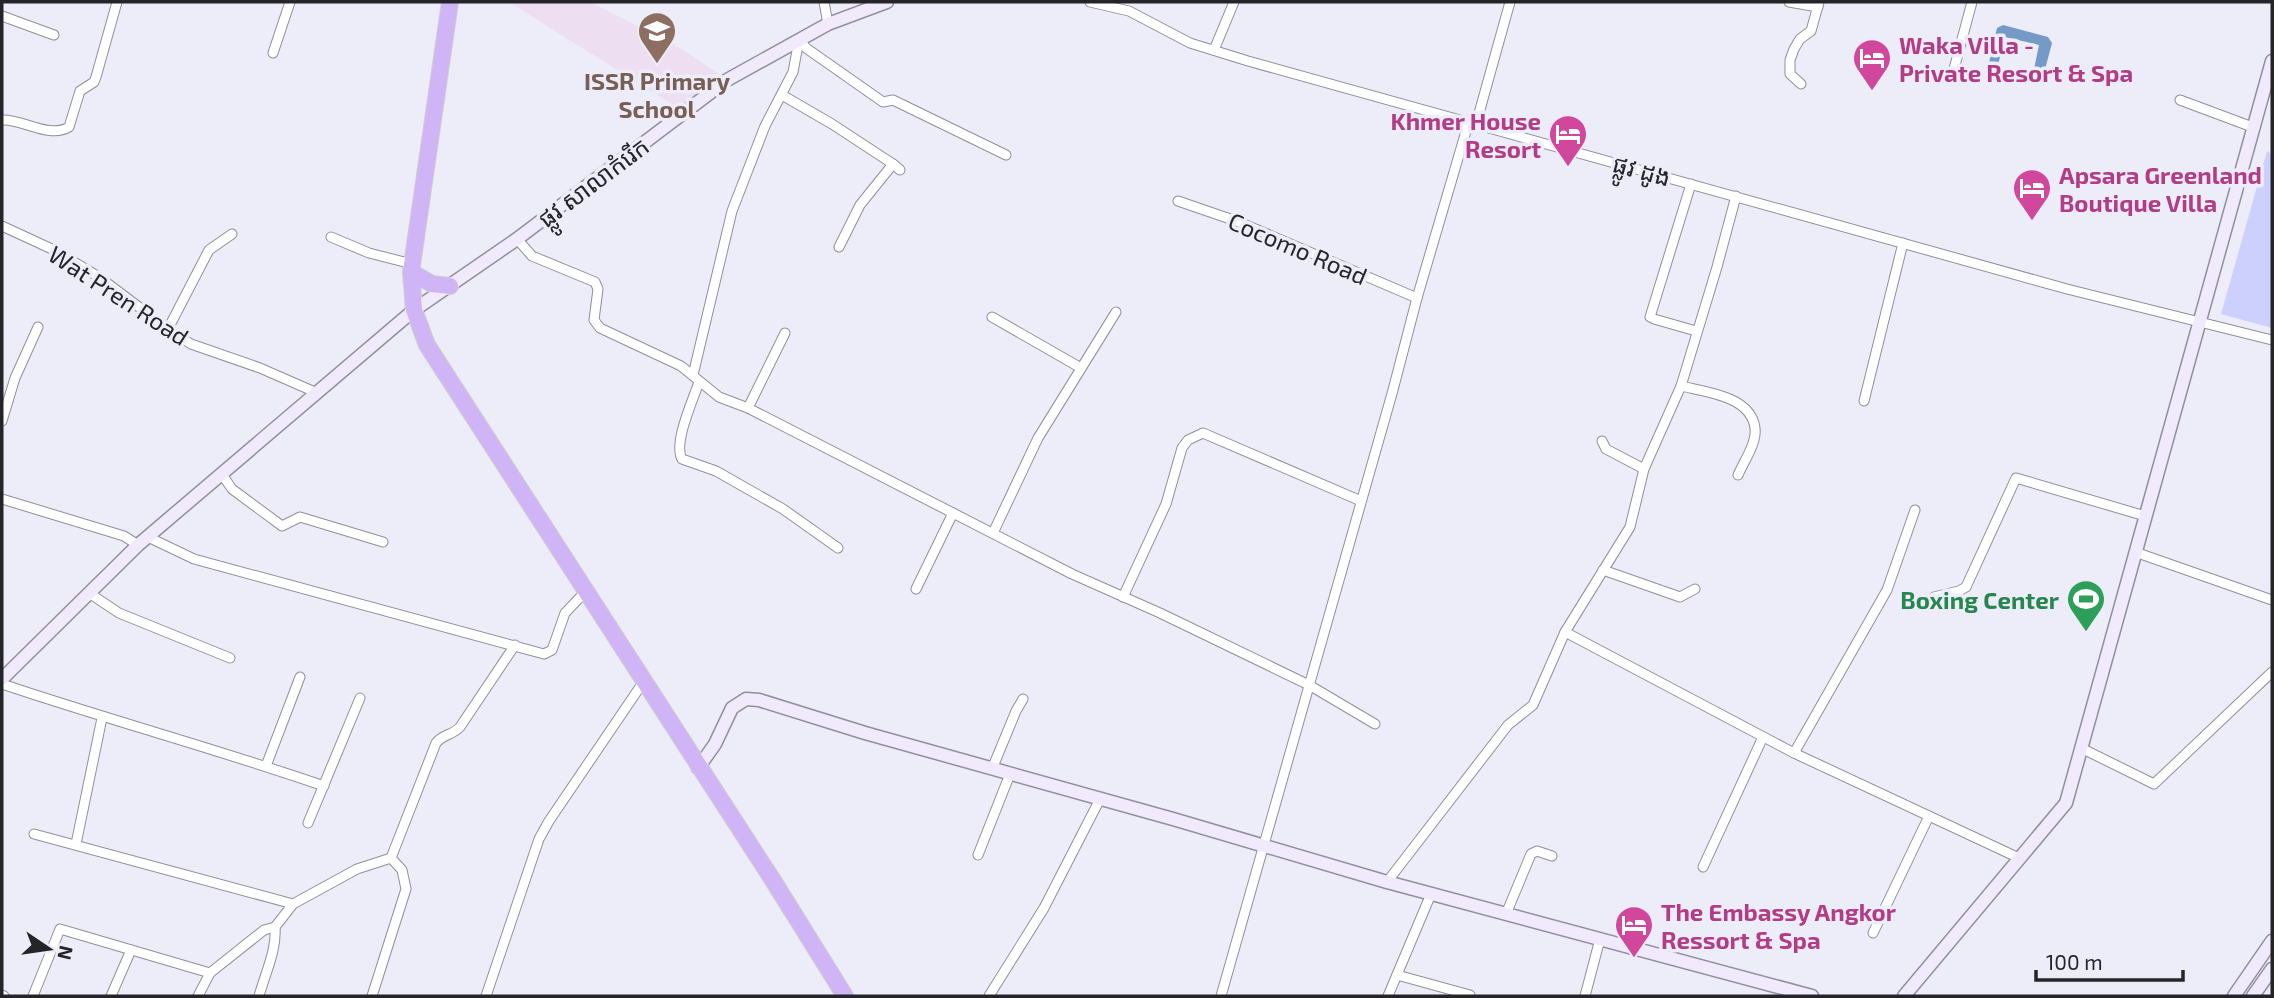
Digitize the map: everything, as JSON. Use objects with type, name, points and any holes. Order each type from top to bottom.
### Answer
[{"type":"highway","points":[[450,2],[412,268],[414,310],[427,345],[698,768],[775,882],[845,996]]},
{"type":"highway","points":[[412,268],[432,284],[450,286]]},
{"type":"street","points":[[2,120],[13,120],[57,132],[69,127],[80,91],[94,82],[96,77],[117,2]]},
{"type":"street","points":[[273,53],[290,2]]},
{"type":"street","points":[[824,2],[828,24]]},
{"type":"street","name":"ផ្លូវ សាលាកំរើក","points":[[2,681],[96,599],[143,541],[414,310],[517,239],[727,80],[828,24],[887,2]]},
{"type":"street","name":"ផ្លូវ ដូង","points":[[1090,2],[1129,11],[1190,43],[1214,50],[2067,289],[2272,341]]},
{"type":"street","points":[[1214,50],[1234,2]]},
{"type":"street","points":[[1222,996],[1417,299],[1510,2]]},
{"type":"street","points":[[1789,2],[1818,5],[1811,31],[1797,41],[1790,60],[1790,74],[1801,84]]},
{"type":"street","points":[[1954,69],[1972,2]]},
{"type":"street","points":[[2,16],[54,35]]},
{"type":"street","points":[[799,40],[793,72],[765,125],[732,211],[679,452],[682,459],[716,471],[783,509],[838,548]]},
{"type":"street","points":[[799,40],[806,48],[883,102],[893,100],[1006,155]]},
{"type":"street","points":[[1904,996],[2066,803],[2272,61]]},
{"type":"street","points":[[782,95],[897,167],[860,205],[838,247]]},
{"type":"street","points":[[2180,100],[2255,128]]},
{"type":"street","points":[[1691,184],[1652,318],[1696,331]]},
{"type":"street","points":[[1387,882],[1508,725],[1533,705],[1564,632],[1630,527],[1644,469],[1681,386],[1736,196]]},
{"type":"street","name":"Cocomo Road","points":[[1178,201],[1239,222],[1417,299]]},
{"type":"street","name":"Wat Pren Road","points":[[2,226],[54,250],[99,277],[168,329],[198,347],[260,368],[315,392]]},
{"type":"street","points":[[168,329],[209,250],[232,234]]},
{"type":"street","points":[[331,237],[412,268]]},
{"type":"street","points":[[517,239],[532,256],[595,282],[598,289],[594,320],[600,328],[681,366],[719,397],[748,408],[1072,574],[1160,612],[1309,685],[1375,724]]},
{"type":"street","points":[[1864,401],[1903,243]]},
{"type":"street","points":[[993,533],[1038,438],[1116,312]]},
{"type":"street","points":[[992,317],[1081,368]]},
{"type":"street","points":[[2,421],[15,378],[38,327]]},
{"type":"street","points":[[748,408],[785,333]]},
{"type":"street","points":[[1681,386],[1724,397],[1745,407],[1751,416],[1755,428],[1753,443],[1738,475]]},
{"type":"street","points":[[1123,597],[1166,503],[1182,448],[1188,440],[1203,433],[1361,501]]},
{"type":"street","points":[[1602,441],[1606,449],[1644,469]]},
{"type":"street","points":[[221,473],[232,489],[282,526],[300,517],[383,542]]},
{"type":"street","points":[[1934,597],[1966,587],[2016,478],[2145,516]]},
{"type":"street","points":[[2,499],[194,559],[548,654],[552,650],[565,613],[584,592]]},
{"type":"street","points":[[1794,753],[1887,590],[1915,510]]},
{"type":"street","points":[[916,589],[953,513]]},
{"type":"street","points":[[2135,552],[2272,600]]},
{"type":"street","points":[[1603,570],[1680,597],[1695,589]]},
{"type":"street","points":[[96,599],[119,613],[230,658]]},
{"type":"street","points":[[1564,632],[1794,753],[2019,858]]},
{"type":"street","points":[[391,858],[436,743],[444,735],[455,732],[460,727],[515,645]]},
{"type":"street","points":[[2081,748],[2154,784],[2272,672]]},
{"type":"street","points":[[266,766],[300,677]]},
{"type":"street","points":[[2,681],[102,718],[266,766],[324,786]]},
{"type":"street","points":[[485,996],[539,839],[644,681]]},
{"type":"street","points":[[308,823],[360,698]]},
{"type":"street","points":[[698,768],[715,744],[732,708],[746,699],[760,700],[866,733],[1387,882],[1812,996]]},
{"type":"street","points":[[992,769],[1023,699]]},
{"type":"street","points":[[76,844],[102,718]]},
{"type":"street","points":[[1703,867],[1763,737]]},
{"type":"street","points":[[978,855],[1010,774]]},
{"type":"street","points":[[989,996],[1044,908],[1100,799]]},
{"type":"street","points":[[1873,933],[1929,816]]},
{"type":"street","points":[[34,834],[293,904]]},
{"type":"street","points":[[1506,914],[1531,853],[1537,851],[1552,856]]},
{"type":"street","points":[[198,996],[210,973],[264,930],[275,927],[293,904],[356,869],[391,858]]},
{"type":"street","points":[[372,996],[406,888],[402,870],[391,858]]},
{"type":"street","points":[[1388,996],[1430,894]]},
{"type":"street","points":[[259,996],[274,949],[275,927]]},
{"type":"street","points":[[33,996],[60,929],[210,973]]},
{"type":"street","points":[[1585,996],[1600,939]]},
{"type":"street","points":[[2234,996],[2272,941]]},
{"type":"street","points":[[111,996],[131,950]]},
{"type":"street","points":[[2253,996],[2272,969]]},
{"type":"street","points":[[1397,975],[1470,995]]},
{"type":"shaded area","name":"ISSR Primary School","points":[[509,2],[590,2],[682,49],[727,80],[686,113]]},
{"type":"shaded area","points":[[2003,25],[2048,37],[2052,43],[2043,77],[2033,74],[2039,45],[2005,37],[1998,65],[1989,63],[1997,28]]},
{"type":"shaded area","points":[[2267,151],[2272,154],[2272,328],[2221,314]]},
{"type":"place","name":"ISSR Primary School","points":[[657,65]]},
{"type":"place","name":"Waka Villa - Private Resort & Spa","points":[[1872,92]]},
{"type":"place","name":"Khmer House Resort","points":[[1568,168]]},
{"type":"place","name":"Apsara Greenland Boutique Villa","points":[[2032,222]]},
{"type":"place","name":"Boxing Center","points":[[2086,633]]},
{"type":"place","name":"The Embassy Angkor Ressort & Spa","points":[[1634,959]]}]
